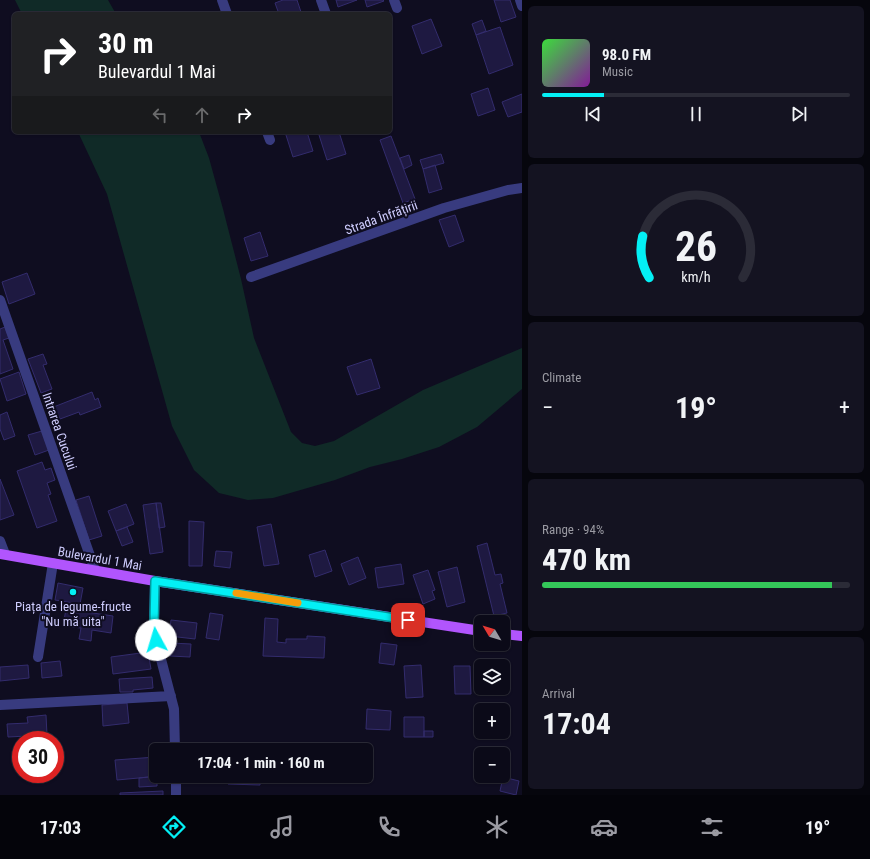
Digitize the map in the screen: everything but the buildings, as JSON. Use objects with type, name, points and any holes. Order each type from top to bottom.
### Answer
[{"type":"main road","name":"Bulevardul 1 Mai","points":[[2,554],[155,581],[474,630]]},
{"type":"main road","points":[[510,635],[522,636]]},
{"type":"street","points":[[222,0],[226,12]]},
{"type":"street","points":[[321,0],[325,12]]},
{"type":"street","points":[[520,0],[522,6]]},
{"type":"street","name":"Strada Înfrățirii","points":[[251,277],[444,208],[508,190],[522,188]]},
{"type":"street","name":"Intrarea Cucului","points":[[0,300],[95,570]]},
{"type":"street","points":[[0,541],[2,554]]},
{"type":"street","points":[[38,657],[53,563]]},
{"type":"street","points":[[155,581],[155,633],[174,709],[175,743]]},
{"type":"street","points":[[0,705],[171,696]]},
{"type":"street","points":[[176,783],[176,795]]},
{"type":"green space","points":[[15,0],[108,0],[115,12],[21,12]]},
{"type":"green space","points":[[79,134],[200,134],[209,158],[223,209],[254,338],[291,432],[302,443],[315,446],[334,441],[423,390],[522,348],[522,389],[477,427],[439,447],[273,498],[248,500],[219,493],[194,470],[172,426],[107,194]]},
{"type":"slow traffic","points":[[236,593],[298,603]]},
{"type":"place","name":"Piața de legume-fructe \"Nu mă uita\"","points":[[73,592]]},
{"type":"route","points":[[156,640],[154,626],[155,581],[408,620]]}]
